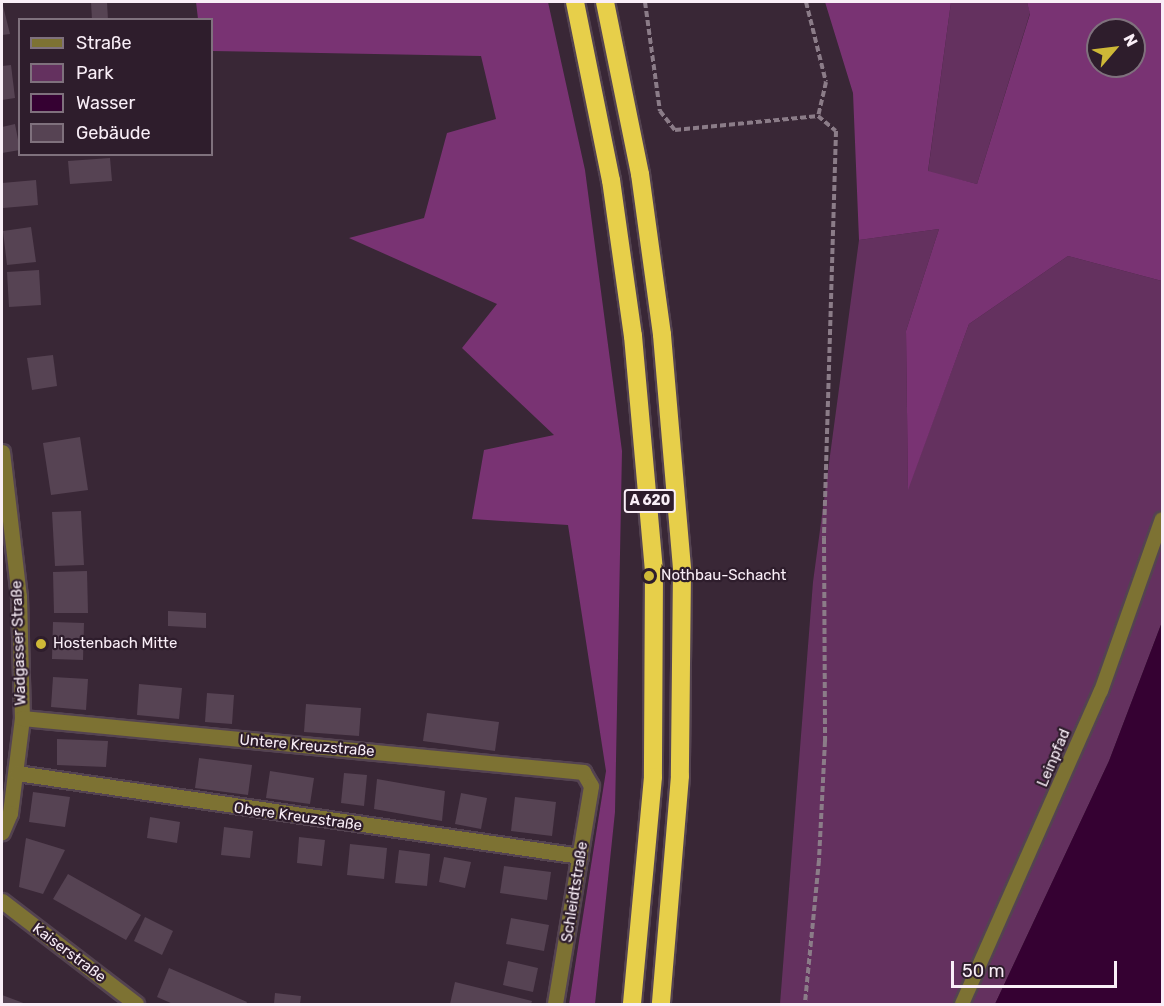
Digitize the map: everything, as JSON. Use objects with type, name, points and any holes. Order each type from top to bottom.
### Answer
[{"type":"highway","name":"A 620","points":[[575,2],[611,180],[632,325],[654,570],[653,777],[632,1005]]},
{"type":"highway","name":"A 620","points":[[605,2],[640,174],[662,335],[681,558],[684,658],[680,776],[661,1005]]},
{"type":"street","name":"Wadgasser Straße","points":[[2,452],[19,596],[22,718],[17,773],[10,813],[2,832]]},
{"type":"street","name":"Untere Kreuzstraße","points":[[22,718],[583,772],[589,778]]},
{"type":"street","name":"Obere Kreuzstraße","points":[[17,773],[580,856]]},
{"type":"street","name":"Schleidtstraße","points":[[555,1005],[580,856],[589,778]]},
{"type":"street","name":"Kaiserstraße","points":[[2,901],[136,1005]]},
{"type":"lane","name":"Leinpfad","points":[[962,1005],[1101,691],[1162,519]]},
{"type":"path","points":[[645,2],[660,111],[675,130],[818,117],[836,131],[824,538],[825,741],[819,860],[805,1005]]},
{"type":"path","points":[[806,2],[826,82],[818,117]]},
{"type":"green space","points":[[951,2],[1027,2],[1030,13],[977,184],[928,172]]},
{"type":"green space","points":[[939,229],[906,331],[908,488],[969,324],[1068,256],[1162,281],[1162,622],[1109,761],[995,1004],[780,1004],[813,582],[859,240]]},
{"type":"shaded area","points":[[196,2],[548,2],[585,170],[622,451],[615,812],[595,1004],[569,1004],[606,771],[568,525],[472,519],[484,450],[554,435],[462,348],[497,304],[349,238],[424,218],[447,133],[496,119],[481,56],[213,51],[213,18],[198,18]]},
{"type":"shaded area","points":[[825,2],[951,2],[928,171],[977,184],[1030,14],[1027,2],[1162,2],[1162,281],[1068,256],[969,324],[908,490],[906,331],[939,229],[859,240],[853,93]]},
{"type":"water","points":[[1162,622],[1162,1004],[995,1004],[1109,761]]},
{"type":"building","points":[[2,2],[10,34],[2,35]]},
{"type":"building","points":[[91,2],[107,2],[108,18],[92,18]]},
{"type":"building","points":[[11,65],[15,98],[2,100],[2,66]]},
{"type":"building","points":[[15,124],[18,150],[2,153],[2,127]]},
{"type":"building","points":[[110,158],[112,181],[70,184],[68,161]]},
{"type":"building","points":[[36,180],[38,205],[3,208],[2,183]]},
{"type":"building","points":[[31,227],[36,262],[7,265],[3,231]]},
{"type":"building","points":[[39,270],[41,305],[9,307],[7,272]]},
{"type":"building","points":[[53,355],[57,386],[32,390],[27,358]]},
{"type":"building","points":[[80,437],[88,490],[51,495],[43,443]]},
{"type":"building","points":[[81,511],[84,565],[55,566],[52,512]]},
{"type":"building","points":[[87,571],[88,613],[54,613],[53,572]]},
{"type":"building","points":[[168,611],[206,613],[206,628],[168,626]]},
{"type":"building","points":[[53,622],[84,623],[83,660],[52,659]]},
{"type":"building","points":[[53,677],[88,679],[86,710],[51,707]]},
{"type":"building","points":[[139,684],[182,688],[179,719],[137,715]]},
{"type":"building","points":[[207,693],[234,695],[232,724],[205,722]]},
{"type":"building","points":[[306,704],[361,708],[359,736],[304,732]]},
{"type":"building","points":[[427,713],[499,722],[495,751],[423,741]]},
{"type":"building","points":[[57,739],[108,741],[106,767],[57,765]]},
{"type":"building","points":[[199,758],[252,765],[248,795],[195,788]]},
{"type":"building","points":[[270,771],[314,778],[310,804],[266,798]]},
{"type":"building","points":[[344,773],[367,775],[364,806],[341,803]]},
{"type":"building","points":[[377,779],[445,791],[442,821],[374,809]]},
{"type":"building","points":[[33,792],[70,797],[65,827],[29,822]]},
{"type":"building","points":[[461,793],[487,798],[481,829],[455,824]]},
{"type":"building","points":[[515,797],[556,802],[552,836],[511,831]]},
{"type":"building","points":[[150,817],[180,822],[177,843],[147,838]]},
{"type":"building","points":[[224,827],[253,831],[250,858],[221,855]]},
{"type":"building","points":[[299,837],[325,840],[322,866],[297,863]]},
{"type":"building","points":[[26,838],[65,850],[43,894],[19,887]]},
{"type":"building","points":[[350,844],[387,848],[384,879],[347,875]]},
{"type":"building","points":[[399,850],[430,854],[427,886],[395,883]]},
{"type":"building","points":[[444,857],[471,862],[465,888],[439,882]]},
{"type":"building","points":[[504,866],[551,872],[547,900],[500,893]]},
{"type":"building","points":[[68,874],[141,915],[126,940],[53,899]]},
{"type":"building","points":[[145,917],[173,931],[162,955],[134,941]]},
{"type":"building","points":[[511,918],[549,925],[544,951],[506,944]]},
{"type":"building","points":[[508,961],[538,968],[533,992],[503,985]]},
{"type":"building","points":[[169,968],[247,1002],[246,1004],[173,1004],[157,997]]},
{"type":"building","points":[[455,982],[532,1001],[531,1004],[450,1004]]},
{"type":"building","points":[[275,993],[301,996],[300,1004],[274,1004]]},
{"type":"building","points":[[2,995],[26,1004],[2,1004]]},
{"type":"place","name":"Nothbau-Schacht","points":[[649,576]]},
{"type":"place","name":"Hostenbach Mitte","points":[[41,644]]}]
